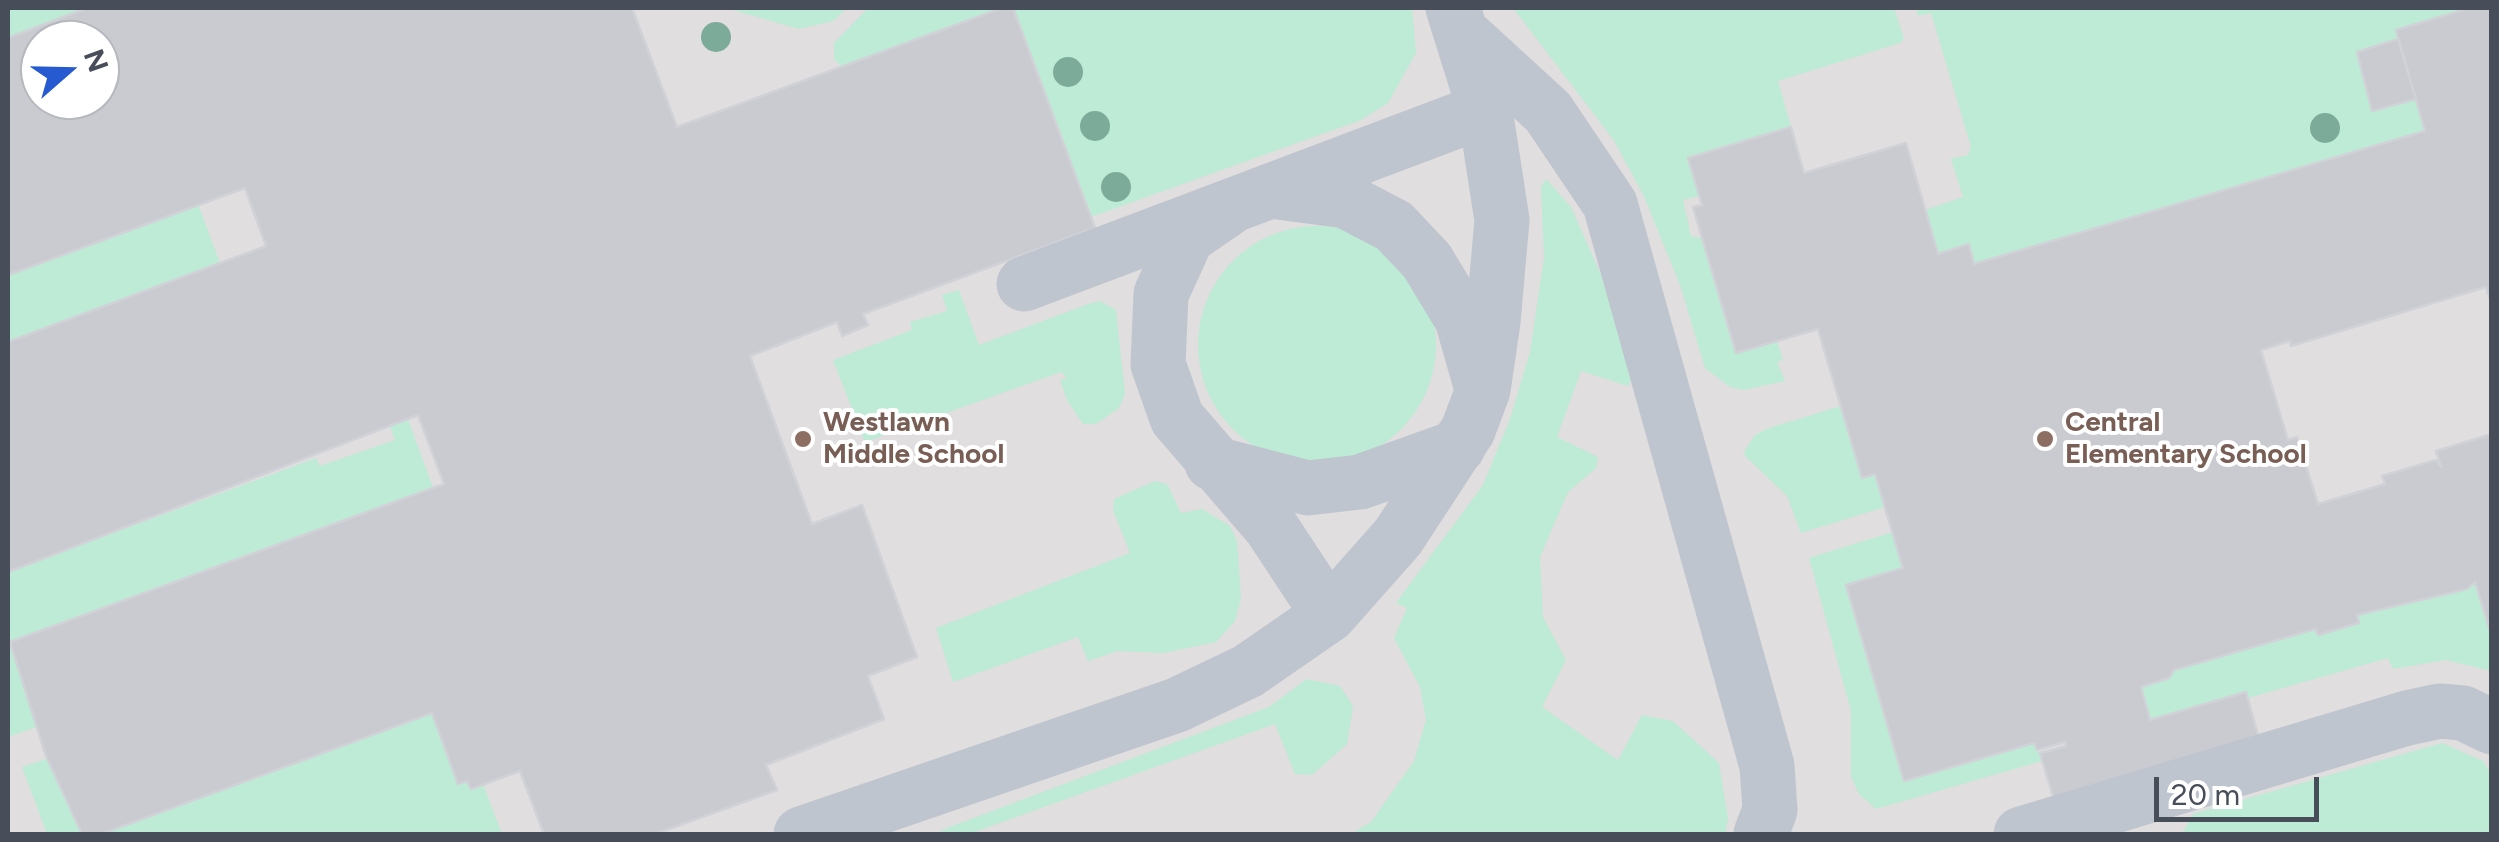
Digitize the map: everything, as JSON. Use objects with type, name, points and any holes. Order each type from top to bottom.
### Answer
[{"type":"lane","points":[[801,834],[1176,705],[1248,672],[1329,616],[1398,537],[1458,447],[1483,390],[1502,220],[1485,110],[1457,20]]},
{"type":"lane","points":[[1457,20],[1548,112],[1610,204],[1768,766],[1770,810],[1762,834]]},
{"type":"lane","points":[[1024,284],[1485,110]]},
{"type":"lane","points":[[1329,616],[1270,527],[1177,418],[1158,364],[1161,294],[1187,237],[1251,198],[1346,202],[1394,226],[1427,262],[1462,319],[1483,390]]},
{"type":"lane","points":[[1212,463],[1308,488],[1360,482],[1458,447]]},
{"type":"lane","points":[[2021,834],[2408,718],[2440,711],[2463,713],[2492,727]]},
{"type":"shaded area","name":"Westlawn Middle School","points":[[8,8],[2491,8],[2491,834],[8,834]]},
{"type":"green space","points":[[8,8],[87,8],[55,20],[20,20],[20,33],[8,38]]},
{"type":"green space","points":[[726,8],[847,8],[833,21],[799,29]]},
{"type":"green space","points":[[868,8],[1002,8],[842,67],[834,59],[834,43]]},
{"type":"green space","points":[[1013,8],[1412,8],[1416,53],[1388,103],[1361,120],[1091,217]]},
{"type":"green space","points":[[1513,8],[1894,8],[1904,39],[1900,43],[1778,81],[1791,127],[1688,159],[1699,196],[1683,200],[1691,236],[1702,238],[1777,341],[1783,360],[1777,362],[1785,381],[1744,390],[1730,387],[1705,368],[1680,285],[1643,194],[1613,139]]},
{"type":"green space","points":[[1916,8],[2470,8],[2396,30],[2425,131],[1974,264],[1969,245],[1938,254],[1925,210],[1963,197],[1951,159],[1968,155],[1971,147],[1931,13],[1918,16]]},
{"type":"green space","points":[[1546,179],[1571,207],[1601,275],[1632,378],[1628,386],[1581,371],[1557,437],[1598,457],[1596,468],[1568,492],[1540,557],[1543,617],[1566,660],[1542,707],[1618,760],[1642,715],[1673,721],[1719,763],[1728,819],[1725,834],[1351,834],[1371,822],[1414,761],[1426,720],[1420,687],[1394,638],[1407,608],[1396,603],[1483,485],[1510,419],[1530,352],[1544,258],[1541,187]]},
{"type":"green space","points":[[198,204],[220,263],[8,342],[8,275]]},
{"type":"green space","points":[[1317,226],[1363,235],[1401,261],[1427,299],[1436,345],[1427,391],[1401,429],[1363,455],[1317,464],[1271,455],[1233,429],[1207,391],[1198,345],[1207,299],[1233,261],[1271,235]]},
{"type":"green space","points":[[959,290],[979,345],[1091,303],[1100,301],[1116,310],[1125,394],[1119,408],[1096,424],[1083,424],[1067,400],[1060,380],[1067,378],[1061,372],[865,442],[833,360],[912,330],[910,322],[947,311],[942,295]]},
{"type":"green space","points":[[1841,406],[1862,478],[1875,474],[1885,507],[1801,533],[1787,496],[1744,455],[1745,450],[1755,435],[1769,428]]},
{"type":"green space","points":[[408,419],[433,488],[10,641],[36,727],[8,737],[8,572],[316,458],[320,466],[395,440],[390,426]]},
{"type":"green space","points":[[1155,481],[1167,484],[1181,513],[1202,509],[1230,526],[1237,541],[1241,598],[1235,621],[1216,642],[1164,653],[1117,651],[1088,661],[1078,637],[953,682],[936,628],[1130,553],[1113,510],[1114,499]]},
{"type":"green space","points":[[1893,532],[1903,568],[1847,585],[1904,781],[2034,743],[2042,761],[1876,809],[1859,794],[1851,777],[1851,711],[1809,558]]},
{"type":"green space","points":[[2475,582],[2491,637],[2491,671],[2446,660],[2393,669],[2388,658],[2248,698],[2246,692],[2150,720],[2141,687],[2174,670],[2315,629],[2318,635],[2358,623],[2357,615],[2466,589]]},
{"type":"green space","points":[[1307,679],[1340,686],[1353,706],[1347,744],[1312,775],[1295,774],[1275,724],[969,834],[939,831],[1269,707]]},
{"type":"green space","points":[[432,713],[458,784],[467,781],[471,789],[483,784],[502,834],[101,834]]},
{"type":"green space","points":[[2442,743],[2483,761],[2491,774],[2491,834],[2182,834],[2193,814]]},
{"type":"green space","points":[[49,758],[82,834],[47,834],[22,767]]},
{"type":"building","points":[[87,8],[632,8],[677,127],[1002,8],[1013,8],[1095,228],[863,314],[868,325],[842,336],[837,322],[750,356],[812,524],[862,505],[917,657],[868,676],[884,719],[766,765],[777,790],[655,834],[544,834],[520,771],[471,789],[467,781],[458,784],[432,713],[101,834],[82,834],[46,756],[10,642],[444,484],[418,415],[8,572],[8,342],[266,246],[245,188],[8,275],[8,38],[20,33],[20,120],[120,120],[120,20],[55,20]]},
{"type":"building","points":[[2470,8],[2492,8],[2492,304],[2486,287],[2291,346],[2290,341],[2261,350],[2288,440],[2297,437],[2318,504],[2385,484],[2382,476],[2436,460],[2441,467],[2436,451],[2492,434],[2492,637],[2475,582],[2467,589],[2357,615],[2359,623],[2318,635],[2315,629],[2174,670],[2169,678],[2141,687],[2150,720],[2246,692],[2260,743],[2055,803],[2040,753],[2066,746],[2065,742],[2037,750],[2034,743],[1904,781],[1846,585],[1903,568],[1875,474],[1862,478],[1818,329],[1736,353],[1693,207],[1702,205],[1688,158],[1791,127],[1804,173],[1906,143],[1938,254],[1969,244],[1974,264],[2425,131],[2396,30]]},
{"type":"building","points":[[2398,39],[2416,99],[2372,111],[2357,52]]},
{"type":"place","name":"Westlawn Middle School","points":[[803,439]]},
{"type":"place","name":"Central Elementary School","points":[[2045,439]]}]
